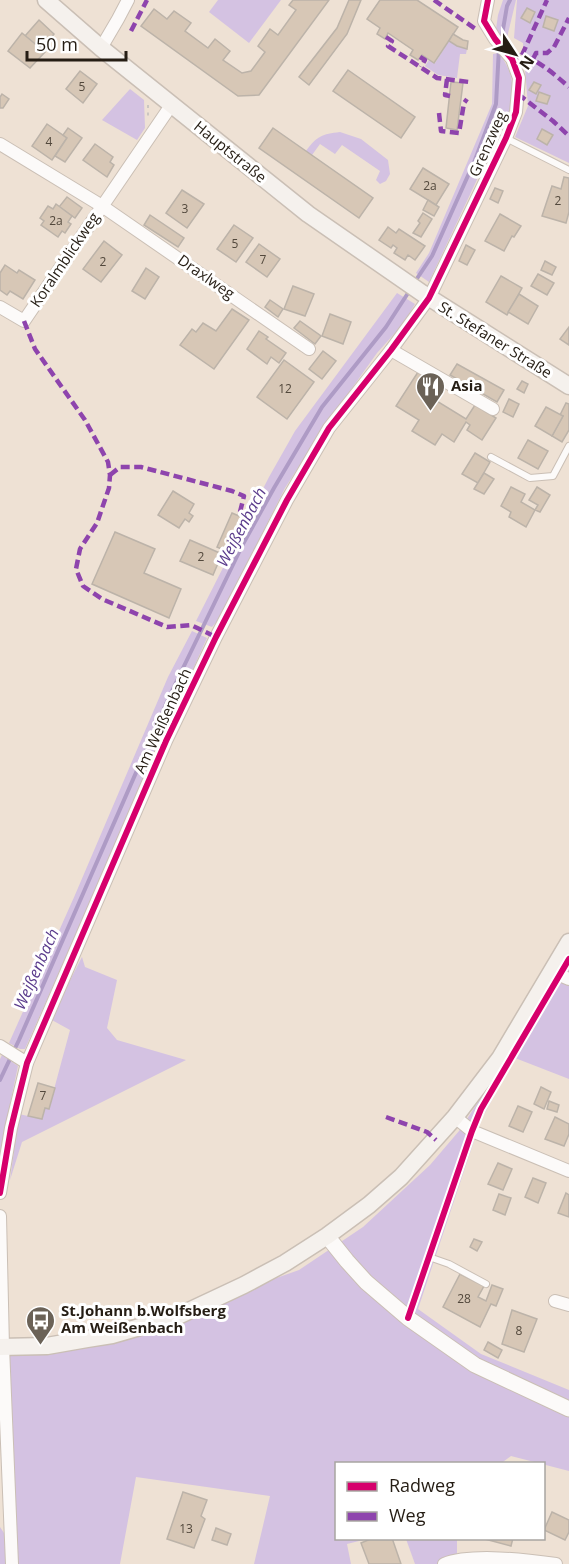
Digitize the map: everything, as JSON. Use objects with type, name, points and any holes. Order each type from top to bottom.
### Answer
[{"type":"main road","name":"Hauptstraße","points":[[46,0],[101,48],[308,214],[425,295]]},
{"type":"main road","name":"St. Stefaner Straße","points":[[425,295],[569,386]]},
{"type":"main road","points":[[2,1347],[47,1346],[95,1338],[178,1316],[285,1263],[327,1236],[369,1205],[400,1178],[455,1117],[501,1058],[569,942]]},
{"type":"street","points":[[101,48],[128,0]]},
{"type":"street","name":"Grenzweg","points":[[425,295],[506,138],[516,112],[519,78],[512,60],[484,21],[488,0]]},
{"type":"street","name":"Koralmblickweg","points":[[0,308],[24,321],[172,104]]},
{"type":"street","name":"Koralmblickweg","points":[[0,144],[102,206]]},
{"type":"street","name":"Draxlweg","points":[[102,206],[309,349]]},
{"type":"street","name":"Am Weißenbach","points":[[0,1193],[10,1128],[25,1061],[161,752],[216,637],[287,500],[329,428],[391,350],[425,295]]},
{"type":"street","points":[[391,350],[493,409]]},
{"type":"street","points":[[552,972],[569,980]]},
{"type":"street","points":[[2,1048],[25,1061]]},
{"type":"street","points":[[455,1117],[472,1131],[569,1171]]},
{"type":"street","points":[[0,1215],[2,1347],[12,1564]]},
{"type":"street","points":[[327,1236],[366,1282],[408,1318],[476,1365],[569,1409]]},
{"type":"street","points":[[555,1301],[569,1305]]},
{"type":"street","points":[[444,1564],[469,1558],[526,1560],[556,1564]]},
{"type":"lane","points":[[506,138],[569,170]]},
{"type":"lane","points":[[491,457],[530,478],[552,476],[569,446]]},
{"type":"lane","points":[[429,1257],[448,1264],[486,1284]]},
{"type":"shaded area","points":[[218,0],[281,0],[249,43],[209,12]]},
{"type":"shaded area","points":[[503,0],[516,0],[506,42],[496,29]]},
{"type":"shaded area","points":[[517,0],[569,0],[569,163],[515,137],[528,106],[523,43],[514,38]]},
{"type":"shaded area","points":[[449,41],[467,49],[466,54],[460,54],[457,78],[438,75],[425,66],[429,60],[435,63]]},
{"type":"shaded area","points":[[499,53],[511,78],[511,107],[429,282],[416,273],[429,253],[492,104],[493,54]]},
{"type":"shaded area","points":[[130,89],[144,100],[145,128],[137,140],[102,120]]},
{"type":"shaded area","points":[[340,132],[361,139],[388,160],[390,174],[386,181],[380,184],[376,180],[380,171],[342,145],[335,154],[320,144],[312,155],[306,151],[320,137]]},
{"type":"shaded area","points":[[397,293],[415,304],[403,324],[377,353],[323,429],[285,488],[220,618],[212,627],[196,621],[269,477],[295,431]]},
{"type":"shaded area","points":[[192,631],[207,638],[25,1049],[20,1049],[9,1043],[168,677]]},
{"type":"shaded area","points":[[82,957],[85,967],[117,980],[107,1028],[117,1040],[186,1060],[22,1142],[10,1180],[19,1114],[41,1119],[45,1108],[49,1108],[70,1030],[50,1019]]},
{"type":"shaded area","points":[[569,965],[569,1079],[515,1058],[481,1120],[418,1309],[481,1354],[569,1390],[569,1471],[545,1465],[545,1462],[534,1462],[511,1456],[503,1462],[335,1462],[335,1540],[363,1540],[347,1544],[351,1564],[254,1564],[270,1496],[136,1477],[120,1564],[0,1564],[0,1527],[4,1533],[2,1353],[190,1315],[299,1270],[363,1227],[430,1165],[459,1131],[533,1013]]},
{"type":"shaded area","points":[[2,1055],[18,1066],[0,1152],[0,1059]]},
{"type":"shaded area","points":[[406,1540],[457,1540],[457,1564],[415,1564]]},
{"type":"building","points":[[293,0],[329,0],[259,95],[238,96],[141,26],[154,9],[167,19],[174,11],[191,23],[185,31],[208,48],[215,39],[230,51],[223,60],[242,73],[251,71],[265,52],[258,46],[270,29],[278,35],[296,10],[289,5]]},
{"type":"building","points":[[349,0],[361,0],[347,34],[309,85],[299,77],[337,28]]},
{"type":"building","points":[[380,0],[417,0],[458,27],[434,63],[422,55],[418,60],[410,55],[413,50],[388,33],[385,39],[377,34],[380,28],[367,19]]},
{"type":"building","points":[[527,8],[535,12],[530,23],[521,18]]},
{"type":"building","points":[[546,16],[558,20],[554,31],[543,27]]},
{"type":"building","points":[[39,20],[54,34],[41,50],[25,36]]},
{"type":"building","points":[[22,33],[45,52],[30,68],[8,51]]},
{"type":"building","points":[[453,34],[468,41],[467,49],[449,41]]},
{"type":"building","points":[[348,70],[415,117],[401,138],[333,91]]},
{"type":"building","points":[[80,71],[97,84],[83,103],[66,89]]},
{"type":"building","points":[[451,82],[463,83],[457,130],[446,128]]},
{"type":"building","points":[[534,82],[541,85],[536,94],[529,90]]},
{"type":"building","points":[[539,92],[550,96],[547,104],[536,101]]},
{"type":"building","points":[[2,94],[9,99],[3,108],[0,108],[0,97]]},
{"type":"building","points":[[47,124],[67,138],[52,160],[32,146]]},
{"type":"building","points":[[68,128],[82,138],[65,162],[55,156],[67,138],[63,135]]},
{"type":"building","points":[[273,128],[373,198],[359,218],[259,148]]},
{"type":"building","points":[[542,129],[553,135],[547,145],[537,139]]},
{"type":"building","points":[[95,144],[113,157],[110,162],[114,165],[107,177],[83,160]]},
{"type":"building","points":[[423,168],[449,184],[436,205],[410,189]]},
{"type":"building","points":[[564,177],[569,178],[569,212],[566,223],[542,216],[552,186],[561,189]]},
{"type":"building","points":[[495,188],[503,191],[498,203],[490,199]]},
{"type":"building","points":[[182,190],[204,204],[187,228],[166,213]]},
{"type":"building","points":[[67,197],[82,208],[75,218],[59,207]]},
{"type":"building","points":[[428,200],[439,207],[434,216],[423,210]]},
{"type":"building","points":[[56,204],[72,216],[68,222],[71,224],[65,233],[62,231],[58,237],[41,225],[44,221],[40,218],[48,206],[53,209]]},
{"type":"building","points":[[423,213],[432,219],[421,237],[413,233]]},
{"type":"building","points":[[500,214],[521,226],[514,237],[512,236],[504,251],[485,241]]},
{"type":"building","points":[[150,215],[184,238],[178,247],[144,225]]},
{"type":"building","points":[[234,225],[253,238],[236,262],[217,249]]},
{"type":"building","points":[[388,227],[396,233],[399,229],[425,246],[415,260],[408,255],[405,260],[394,253],[397,248],[393,245],[391,248],[379,240]]},
{"type":"building","points":[[104,241],[122,255],[101,282],[83,269]]},
{"type":"building","points":[[259,244],[280,259],[267,277],[246,262]]},
{"type":"building","points":[[466,245],[475,250],[467,265],[459,261]]},
{"type":"building","points":[[545,261],[556,267],[552,275],[541,270]]},
{"type":"building","points":[[5,265],[35,280],[23,299],[10,291],[7,295],[0,290],[0,273]]},
{"type":"building","points":[[146,268],[159,277],[145,299],[132,291]]},
{"type":"building","points":[[538,274],[554,283],[547,295],[531,286]]},
{"type":"building","points":[[501,276],[522,288],[507,315],[486,302]]},
{"type":"building","points":[[293,286],[314,294],[305,316],[284,309]]},
{"type":"building","points":[[519,294],[538,306],[528,324],[508,312]]},
{"type":"building","points":[[270,300],[283,309],[278,317],[265,307]]},
{"type":"building","points":[[232,309],[249,320],[214,369],[180,345],[192,329],[196,332],[203,323],[216,331]]},
{"type":"building","points":[[330,314],[351,322],[343,344],[322,336]]},
{"type":"building","points":[[300,321],[321,336],[315,344],[294,328]]},
{"type":"building","points":[[569,327],[569,345],[560,339]]},
{"type":"building","points":[[259,331],[286,353],[279,363],[271,357],[267,364],[247,349]]},
{"type":"building","points":[[323,351],[336,361],[322,379],[309,369]]},
{"type":"building","points":[[284,360],[314,382],[287,419],[257,397]]},
{"type":"building","points":[[457,364],[504,390],[497,402],[450,375]]},
{"type":"building","name":"Asia","points":[[418,372],[433,381],[422,400],[429,404],[432,398],[466,419],[475,405],[496,418],[482,440],[467,430],[470,425],[466,422],[454,442],[442,434],[435,445],[412,431],[419,420],[396,406]]},
{"type":"building","points":[[522,381],[528,384],[524,393],[517,389]]},
{"type":"building","points":[[509,399],[519,404],[513,417],[503,412]]},
{"type":"building","points":[[566,403],[569,404],[569,430],[562,442],[552,436],[563,416],[560,415]]},
{"type":"building","points":[[546,407],[563,416],[552,436],[535,426]]},
{"type":"building","points":[[528,440],[548,451],[538,469],[518,458]]},
{"type":"building","points":[[475,453],[490,462],[478,483],[462,474]]},
{"type":"building","points":[[484,473],[494,479],[484,494],[474,489]]},
{"type":"building","points":[[511,487],[525,494],[521,502],[535,510],[526,527],[509,517],[511,512],[501,506]]},
{"type":"building","points":[[537,487],[550,495],[540,512],[535,510],[538,505],[529,500]]},
{"type":"building","points":[[173,491],[194,504],[189,513],[193,516],[189,522],[185,519],[179,528],[158,515]]},
{"type":"building","points":[[232,513],[246,519],[231,553],[217,547]]},
{"type":"building","points":[[115,532],[155,549],[144,573],[181,589],[169,618],[92,584]]},
{"type":"building","points":[[190,540],[222,554],[213,575],[180,561]]},
{"type":"building","points":[[38,1083],[55,1088],[49,1109],[45,1108],[42,1119],[28,1116]]},
{"type":"building","points":[[541,1087],[551,1092],[544,1109],[534,1104]]},
{"type":"building","points":[[549,1101],[559,1105],[557,1112],[547,1109]]},
{"type":"building","points":[[518,1106],[532,1112],[523,1132],[509,1126]]},
{"type":"building","points":[[555,1117],[569,1124],[569,1134],[564,1146],[545,1139]]},
{"type":"building","points":[[498,1163],[512,1169],[503,1190],[488,1184]]},
{"type":"building","points":[[533,1178],[546,1183],[538,1203],[525,1197]]},
{"type":"building","points":[[566,1193],[569,1195],[569,1217],[558,1213]]},
{"type":"building","points":[[499,1194],[511,1198],[505,1215],[493,1210]]},
{"type":"building","points":[[474,1239],[482,1242],[477,1251],[470,1247]]},
{"type":"building","points":[[460,1274],[484,1286],[478,1297],[486,1301],[492,1285],[503,1289],[496,1306],[491,1304],[480,1327],[443,1307]]},
{"type":"building","points":[[512,1310],[537,1319],[524,1352],[502,1344]]},
{"type":"building","points":[[488,1342],[502,1350],[498,1358],[484,1350]]},
{"type":"building","points":[[183,1492],[207,1500],[201,1516],[205,1519],[194,1548],[167,1539]]},
{"type":"building","points":[[552,1512],[569,1520],[569,1532],[565,1540],[545,1530]]},
{"type":"building","points":[[216,1528],[231,1534],[227,1545],[212,1540]]},
{"type":"building","points":[[368,1540],[393,1540],[401,1564],[369,1564],[361,1543]]},
{"type":"building","points":[[488,1540],[512,1540],[511,1546]]},
{"type":"waterway","name":"Weißenbach","points":[[501,41],[510,0]]},
{"type":"waterway","name":"Weißenbach","points":[[414,283],[432,256],[475,160],[496,104],[499,48]]},
{"type":"waterway","name":"Weißenbach","points":[[0,1080],[170,695],[243,544],[322,407],[386,327],[410,290]]},
{"type":"marked path","points":[[131,31],[147,0]]},
{"type":"marked path","points":[[434,0],[477,30]]},
{"type":"marked path","points":[[522,55],[547,0]]},
{"type":"marked path","points":[[533,59],[536,53],[547,53],[554,47],[569,18]]},
{"type":"marked path","points":[[386,37],[392,41],[388,46],[437,78],[469,82]]},
{"type":"marked path","points":[[512,59],[522,55],[529,58],[569,87]]},
{"type":"marked path","points":[[420,57],[425,60],[421,67]]},
{"type":"marked path","points":[[447,79],[445,95],[450,96]]},
{"type":"marked path","points":[[518,94],[569,136]]},
{"type":"marked path","points":[[439,113],[441,131],[459,133],[464,103],[467,99]]},
{"type":"marked path","points":[[24,321],[35,349],[85,420],[108,462],[109,488],[97,523],[80,549],[76,569],[83,586],[102,599],[167,627],[191,625],[216,637]]},
{"type":"marked path","points":[[110,475],[120,467],[141,467],[232,491],[244,496],[239,516]]},
{"type":"marked path","points":[[386,1117],[427,1132],[436,1140]]},
{"type":"cycle path","points":[[0,1193],[11,1128],[27,1063],[166,741],[216,637],[287,500],[329,428],[429,298],[506,138],[516,112],[519,78],[512,59],[495,39],[484,21],[488,0]]},
{"type":"cycle path","points":[[408,1318],[481,1109],[569,959]]},
{"type":"place","name":"Asia","points":[[430,412]]},
{"type":"place","name":"St.Johann b.Wolfsberg Am Weißenbach","points":[[40,1346]]}]
